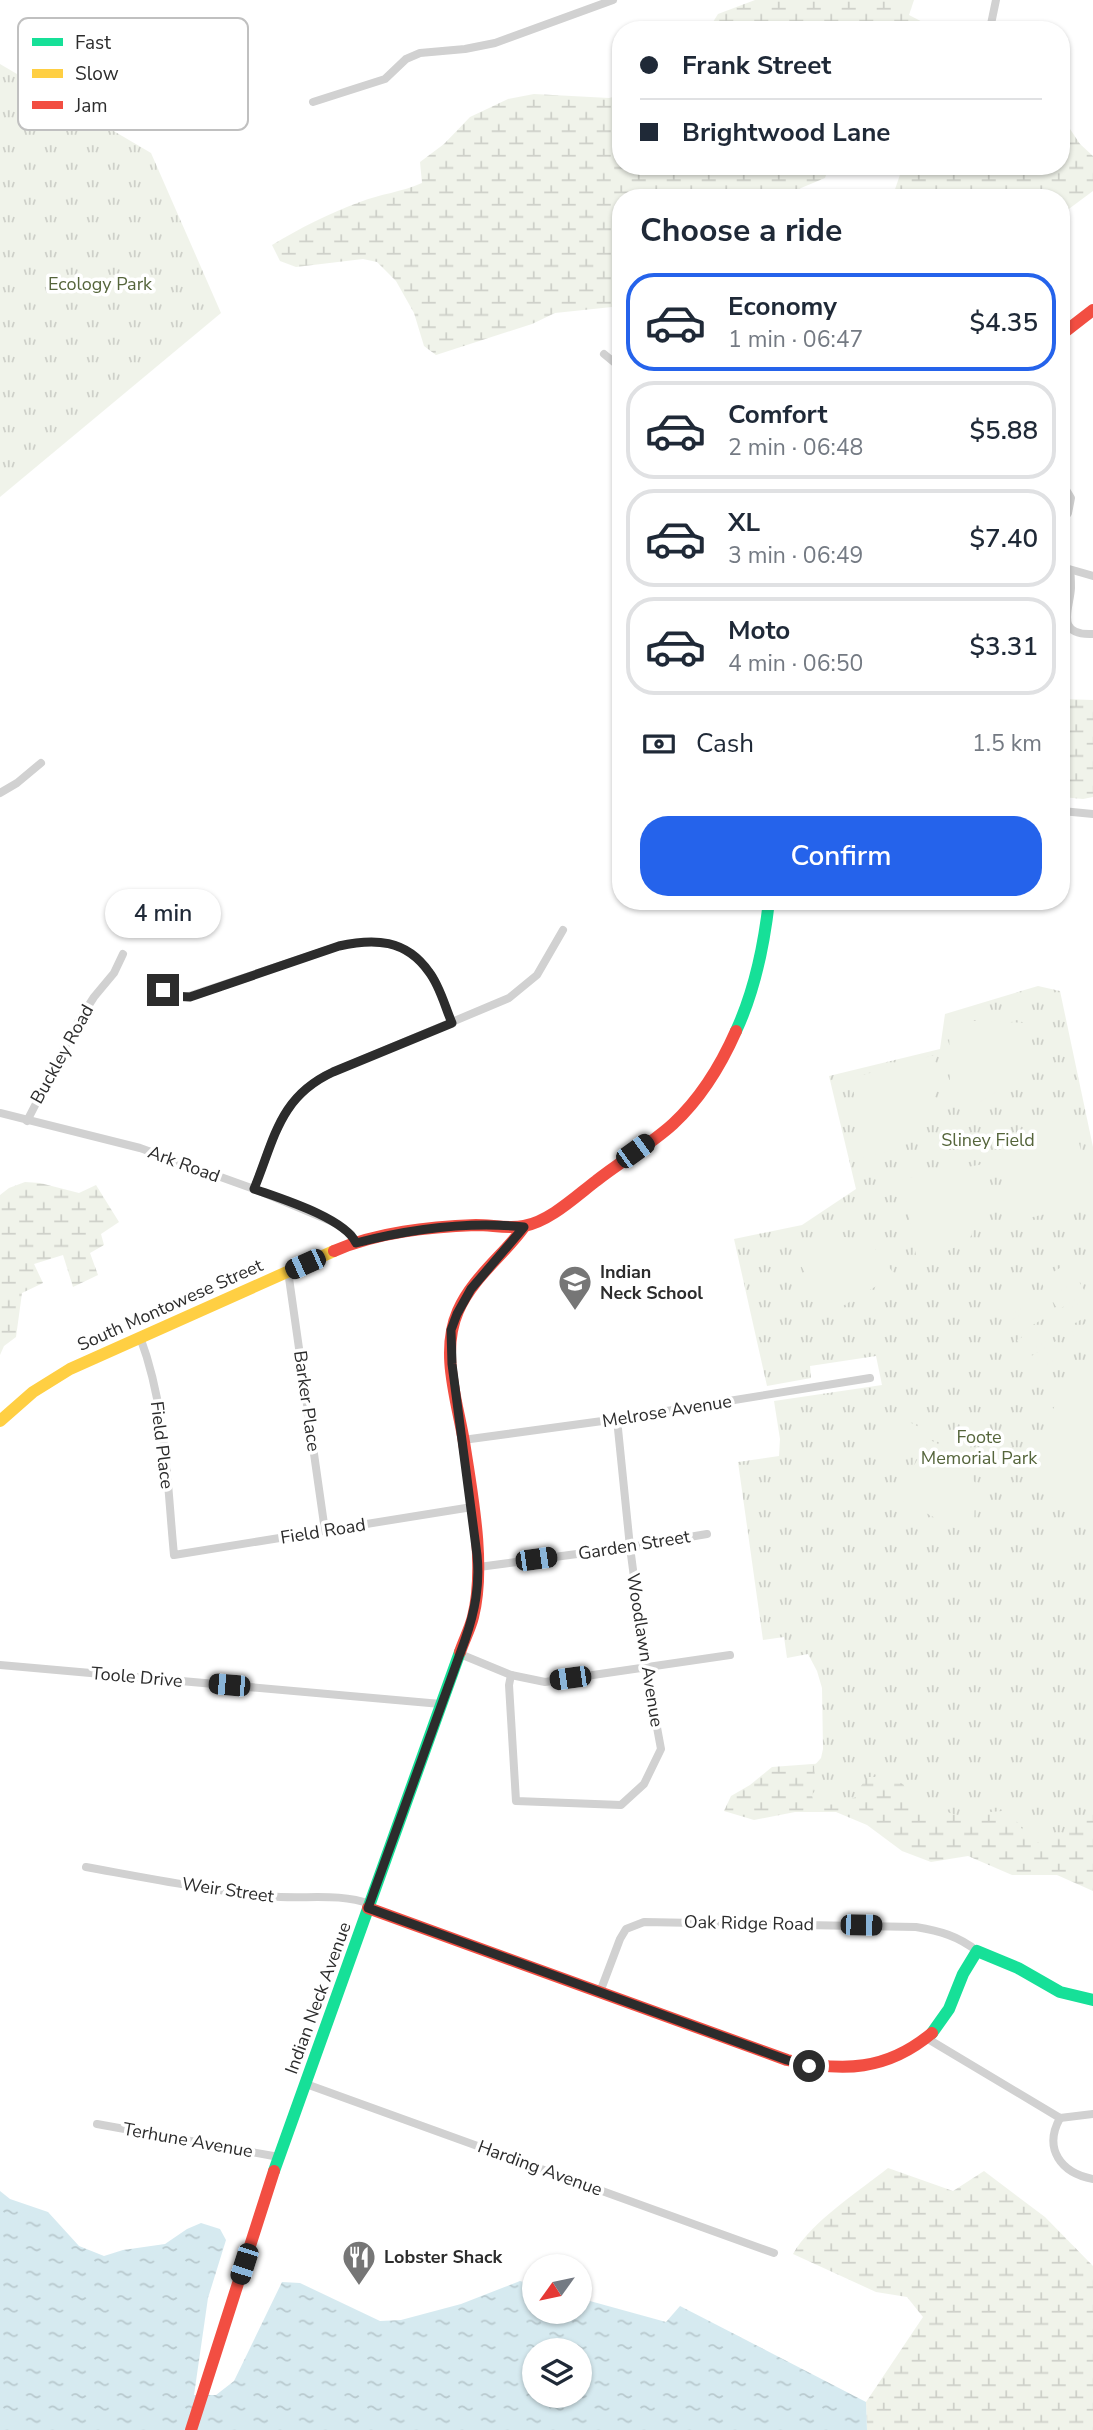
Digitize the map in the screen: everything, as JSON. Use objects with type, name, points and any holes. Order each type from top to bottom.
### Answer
[{"type":"street","points":[[313,102],[385,79],[406,59],[420,52],[465,49],[495,43],[613,0]]},
{"type":"street","points":[[992,21],[996,0]]},
{"type":"street","points":[[1070,328],[1093,310]]},
{"type":"street","points":[[604,354],[612,361]]},
{"type":"street","points":[[1070,570],[1093,576]]},
{"type":"street","points":[[1070,625],[1084,634],[1093,634]]},
{"type":"street","points":[[0,793],[41,763]]},
{"type":"street","points":[[1070,812],[1093,814]]},
{"type":"street","points":[[524,1227],[564,1205],[674,1122],[708,1084],[727,1052],[743,1015],[758,967],[768,910]]},
{"type":"street","points":[[254,1189],[286,1111],[304,1088],[316,1079],[495,1006],[526,986],[537,975],[563,930]]},
{"type":"street","points":[[153,977],[169,995],[186,997],[339,946],[361,941],[382,942],[412,955],[429,972],[452,1023]]},
{"type":"street","name":"Buckley Road","points":[[27,1121],[78,1022],[114,973],[123,954]]},
{"type":"street","name":"Ark Road","points":[[0,1113],[140,1148],[254,1189],[332,1222],[351,1234],[356,1243]]},
{"type":"street","name":"South Montowese Street","points":[[0,1421],[25,1396],[41,1385],[140,1337],[356,1243],[429,1228],[499,1225],[524,1227]]},
{"type":"street","name":"Indian Neck Avenue","points":[[191,2430],[279,2157],[473,1616],[478,1567],[452,1364],[451,1330],[471,1289],[524,1227]]},
{"type":"street","name":"Barker Place","points":[[288,1271],[325,1531]]},
{"type":"street","name":"Field Place","points":[[140,1337],[152,1377],[162,1429],[174,1555]]},
{"type":"street","name":"Melrose Avenue","points":[[463,1440],[617,1419],[870,1378]]},
{"type":"street","name":"Woodlawn Avenue","points":[[511,1675],[509,1685],[516,1801],[621,1805],[644,1784],[661,1749],[646,1668],[617,1419]]},
{"type":"street","name":"Field Road","points":[[174,1555],[472,1507]]},
{"type":"street","name":"Garden Street","points":[[478,1567],[707,1534]]},
{"type":"street","points":[[460,1654],[511,1675],[545,1682],[730,1655]]},
{"type":"street","name":"Toole Drive","points":[[0,1665],[441,1704]]},
{"type":"street","name":"Weir Street","points":[[86,1867],[233,1893],[290,1898],[353,1899],[369,1906]]},
{"type":"street","points":[[369,1906],[809,2066],[854,2068],[872,2064],[909,2051],[928,2039],[952,2003],[963,1973],[977,1951],[1018,1968],[1059,1992],[1093,2000]]},
{"type":"street","name":"Oak Ridge Road","points":[[600,1992],[626,1929],[644,1922],[916,1927],[960,1938],[977,1951]]},
{"type":"street","points":[[928,2039],[1060,2118],[1093,2114]]},
{"type":"street","name":"Harding Avenue","points":[[306,2084],[774,2253]]},
{"type":"street","points":[[1060,2118],[1054,2128],[1052,2142],[1056,2154],[1072,2173],[1093,2179]]},
{"type":"street","name":"Terhune Avenue","points":[[97,2124],[279,2157]]},
{"type":"green space","points":[[755,0],[914,0],[909,15],[921,21],[714,21],[718,14]]},
{"type":"green space","name":"Ecology Park","points":[[0,64],[18,75],[18,130],[112,130],[151,153],[221,313],[0,497]]},
{"type":"green space","points":[[534,94],[612,97],[612,175],[826,175],[825,178],[800,189],[612,189],[612,307],[555,313],[532,324],[436,355],[424,346],[414,313],[396,281],[377,262],[363,259],[296,267],[280,261],[272,245],[293,233],[349,206],[422,183],[420,162],[444,144],[470,117],[508,99]]},
{"type":"green space","points":[[1070,129],[1080,144],[1093,156],[1093,191],[1070,208],[1070,189],[895,189],[900,175],[1070,175]]},
{"type":"green space","points":[[1070,699],[1093,700],[1093,797],[1070,798]]},
{"type":"green space","points":[[1038,986],[1060,991],[1093,1147],[1093,1814],[1061,1836],[1039,1843],[1030,1840],[1017,1822],[1002,1811],[963,1817],[944,1811],[924,1815],[916,1807],[903,1784],[883,1777],[867,1777],[858,1796],[841,1803],[829,1805],[813,1800],[812,1795],[816,1789],[814,1766],[821,1758],[823,1749],[822,1688],[808,1654],[787,1658],[784,1637],[763,1640],[738,1462],[779,1456],[780,1439],[774,1401],[882,1385],[876,1356],[810,1366],[811,1378],[767,1386],[734,1239],[802,1225],[856,1189],[829,1076],[940,1049],[945,1014]]},
{"type":"green space","points":[[949,1020],[1032,1023],[1032,1048],[1019,1078],[975,1105],[950,1092]]},
{"type":"green space","points":[[934,1055],[939,1081],[928,1121],[901,1148],[862,1158],[852,1078]]},
{"type":"green space","points":[[1071,1114],[1093,1202],[1013,1222],[1003,1214],[1005,1168],[1031,1131]]},
{"type":"green space","points":[[989,1163],[990,1195],[969,1240],[918,1266],[902,1179]]},
{"type":"green space","points":[[25,1182],[79,1193],[96,1185],[119,1222],[101,1234],[104,1245],[90,1253],[98,1275],[73,1287],[63,1255],[34,1264],[43,1283],[22,1293],[16,1337],[4,1346],[0,1355],[0,1195]]},
{"type":"green space","points":[[828,1234],[870,1242],[895,1275],[826,1316],[791,1245]]},
{"type":"green space","points":[[1068,1263],[1076,1276],[1047,1293],[1040,1280]]},
{"type":"green space","points":[[1078,1280],[1086,1293],[1058,1310],[1050,1297]]},
{"type":"green space","points":[[1024,1289],[1032,1302],[1004,1319],[996,1306]]},
{"type":"green space","points":[[1089,1297],[1093,1313],[1068,1327],[1061,1314]]},
{"type":"green space","points":[[1035,1306],[1043,1319],[1014,1336],[1007,1323]]},
{"type":"green space","points":[[1093,1319],[1093,1337],[1079,1345],[1071,1332]]},
{"type":"green space","points":[[1045,1324],[1053,1337],[1025,1354],[1017,1340]]},
{"type":"green space","points":[[1056,1341],[1064,1354],[1036,1371],[1028,1358]]},
{"type":"green space","points":[[1073,1375],[1093,1387],[1093,1532],[1066,1513],[1056,1501],[1047,1489],[1038,1461],[1044,1428]]},
{"type":"green space","points":[[894,1414],[919,1427],[896,1469],[872,1455]]},
{"type":"green space","points":[[928,1439],[961,1455],[975,1483],[974,1538],[897,1498]]},
{"type":"green space","points":[[1056,1526],[1085,1549],[1082,1555],[1071,1558],[1052,1572],[1036,1556],[1040,1538]]},
{"type":"green space","points":[[1093,1718],[1093,1891],[1057,1875],[1012,1875],[968,1856],[931,1862],[902,1851],[867,1825],[836,1812],[795,1812],[754,1820],[724,1811],[731,1796],[772,1767],[866,1760]]},
{"type":"green space","points":[[888,2168],[953,2191],[984,2171],[1045,2217],[1093,2266],[1093,2430],[867,2430],[866,2402],[923,2317],[907,2297],[876,2292],[793,2254],[823,2219]]},
{"type":"water","points":[[0,2191],[10,2199],[48,2212],[79,2246],[104,2256],[123,2250],[165,2244],[201,2223],[220,2229],[226,2240],[208,2298],[194,2395],[216,2395],[234,2381],[282,2282],[300,2283],[380,2321],[401,2320],[461,2304],[520,2281],[522,2324],[592,2324],[592,2302],[666,2322],[680,2306],[866,2402],[867,2430],[0,2430]]},
{"type":"traffic: fast","points":[[736,1031],[758,967],[768,910]]},
{"type":"traffic: fast","points":[[274,2171],[460,1652]]},
{"type":"traffic: fast","points":[[932,2033],[949,2009],[963,1974],[977,1951],[1018,1968],[1060,1992],[1093,2000]]},
{"type":"traffic: slow","points":[[0,1421],[33,1392],[70,1369],[334,1251]]},
{"type":"traffic: jam","points":[[1070,328],[1093,310]]},
{"type":"traffic: jam","points":[[334,1251],[368,1239],[404,1232],[476,1225],[518,1227],[543,1219],[562,1208],[673,1124],[693,1103],[709,1080],[736,1031]]},
{"type":"traffic: jam","points":[[460,1652],[472,1621],[477,1597],[478,1553],[471,1484],[452,1376],[450,1343],[458,1311],[471,1288],[524,1227]]},
{"type":"traffic: jam","points":[[368,1908],[787,2060],[827,2066],[864,2065],[898,2055],[932,2033]]},
{"type":"traffic: jam","points":[[191,2430],[274,2171]]},
{"type":"place","name":"Indian Neck School","points":[[575,1312]]},
{"type":"place","name":"Lobster Shack","points":[[359,2287]]},
{"type":"route","points":[[163,990],[172,996],[190,997],[361,941],[391,944],[412,955],[429,972],[452,1023],[316,1079],[304,1088],[286,1111],[254,1189],[317,1214],[351,1234],[356,1243],[429,1228],[499,1225],[524,1227],[471,1289],[451,1330],[452,1364],[477,1555],[476,1601],[465,1640],[368,1908],[665,2017],[809,2066]]},
{"type":"park label","name":"Sliney Field","points":[[988,1140]]},
{"type":"park label","name":"Foote Memorial Park","points":[[979,1447]]}]
